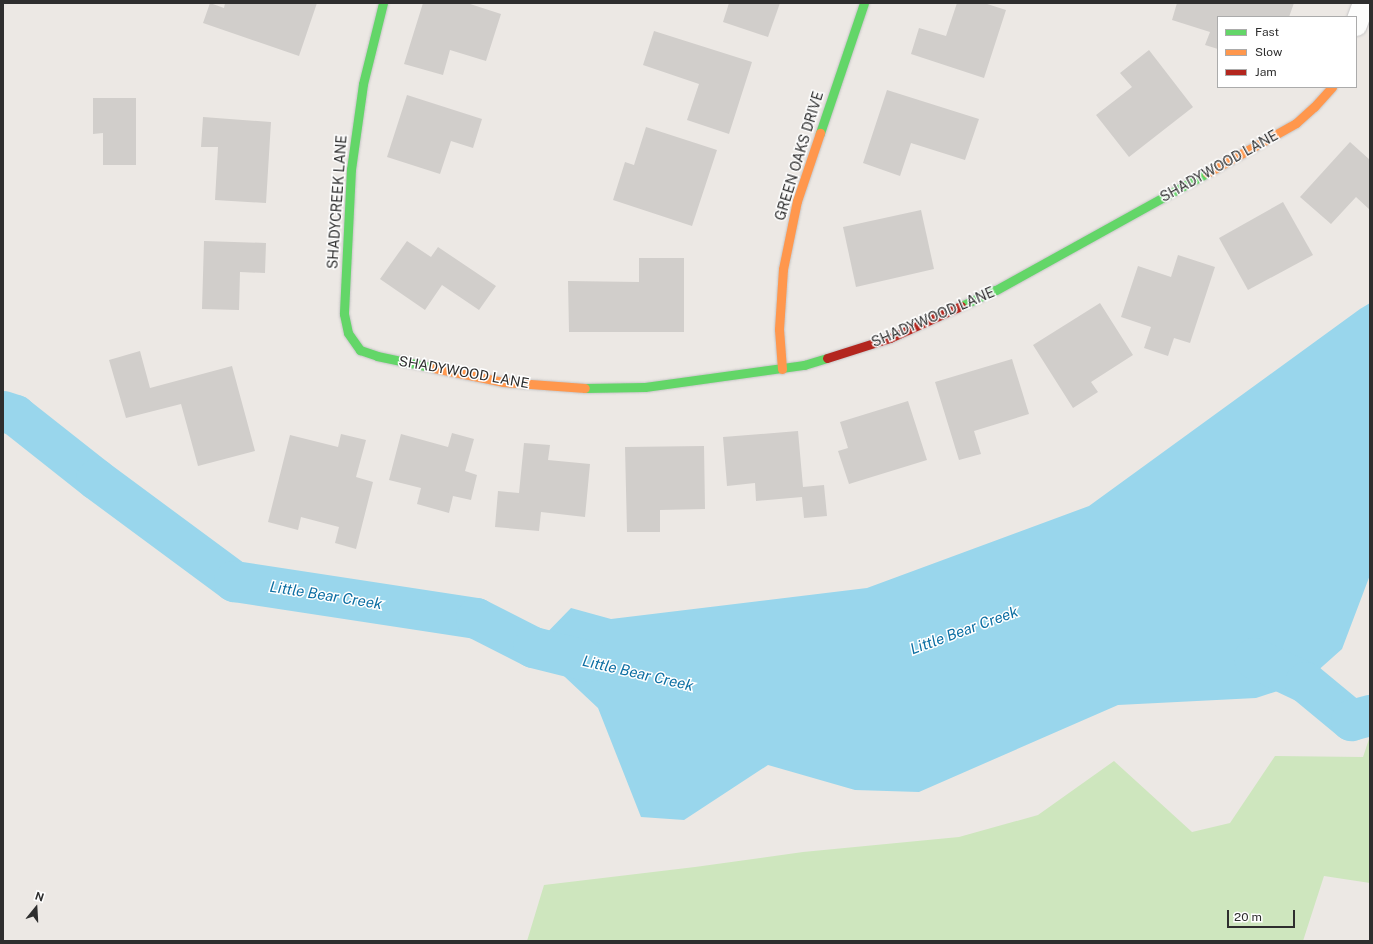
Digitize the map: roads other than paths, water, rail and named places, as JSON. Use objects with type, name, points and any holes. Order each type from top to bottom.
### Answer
[{"type":"street","name":"SHADYCREEK LANE","points":[[348,333],[344,314],[351,169],[363,84],[383,3]]},
{"type":"street","name":"GREEN OAKS DRIVE","points":[[782,369],[779,329],[783,269],[797,201],[864,3]]},
{"type":"street","points":[[1357,22],[1364,3]]},
{"type":"street","name":"SHADYWOOD LANE","points":[[348,333],[360,350],[377,356],[503,382],[578,388],[645,387],[804,365],[890,338],[996,290],[1296,122],[1314,107],[1331,88]]},
{"type":"water","points":[[1370,303],[1370,575],[1342,649],[1305,682],[1256,698],[1118,705],[919,792],[855,790],[768,765],[684,820],[641,817],[598,708],[533,647],[571,608],[611,619],[867,588],[1089,506]]},
{"type":"waterway","name":"Little Bear Creek","points":[[3,411],[15,415],[96,479],[234,581],[476,618],[533,647],[589,661]]},
{"type":"waterway","name":"Little Bear Creek","points":[[1254,658],[1305,682],[1351,720],[1370,715]]}]
